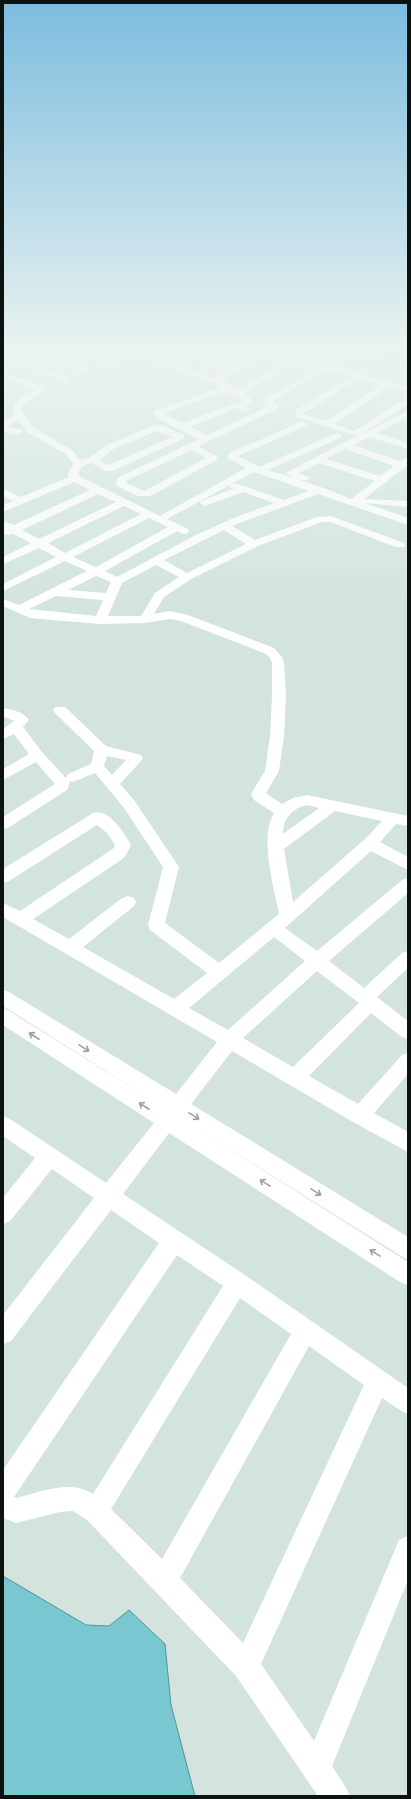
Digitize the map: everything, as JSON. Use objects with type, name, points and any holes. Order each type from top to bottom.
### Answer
[{"type":"street","points":[[44,438],[69,452],[78,464]]},
{"type":"street","points":[[74,478],[73,473],[78,464],[92,460],[112,446],[132,438]]},
{"type":"street","points":[[92,460],[109,469],[180,438]]},
{"type":"street","points":[[273,438],[233,455],[232,457],[256,469],[320,490],[359,500],[408,504]]},
{"type":"street","points":[[3,588],[65,557],[158,516],[225,483],[331,438]]},
{"type":"street","points":[[362,438],[291,473],[359,500],[408,522]]},
{"type":"street","points":[[383,438],[408,446]]},
{"type":"street","points":[[192,446],[213,458],[146,494],[141,494],[121,484],[120,481],[122,479],[206,439]]},
{"type":"street","points":[[345,446],[406,465]]},
{"type":"street","points":[[249,449],[278,461]]},
{"type":"street","points":[[105,450],[125,461]]},
{"type":"street","points":[[320,460],[382,480]]},
{"type":"street","points":[[359,500],[382,480],[406,465]]},
{"type":"street","points":[[359,500],[406,465]]},
{"type":"street","points":[[3,509],[74,478],[124,502],[158,516],[198,538]]},
{"type":"street","points":[[225,483],[283,503]]},
{"type":"street","points":[[158,516],[243,489]]},
{"type":"street","points":[[3,535],[98,490]]},
{"type":"street","points":[[100,620],[117,582],[198,538],[283,503],[320,490]]},
{"type":"street","points":[[3,492],[20,501]]},
{"type":"street","points":[[3,561],[124,502]]},
{"type":"street","points":[[144,619],[159,595],[187,577],[254,544],[325,518],[400,545]]},
{"type":"street","points":[[3,524],[65,557],[117,582]]},
{"type":"street","points":[[225,526],[254,544]]},
{"type":"street","points":[[20,610],[95,572],[177,527]]},
{"type":"street","points":[[157,561],[187,577]]},
{"type":"street","points":[[55,592],[110,597]]},
{"type":"street","points":[[3,602],[30,614],[100,620],[144,619],[170,615],[184,618],[270,651],[276,657],[278,663],[279,696],[276,745],[272,771],[258,794],[284,813]]},
{"type":"street","points":[[60,710],[101,750],[136,758],[112,784]]},
{"type":"street","points":[[3,712],[21,718],[21,723],[3,735]]},
{"type":"street","points":[[3,824],[62,786],[63,783],[37,755],[16,727]]},
{"type":"street","points":[[97,766],[101,750]]},
{"type":"street","points":[[3,775],[37,755]]},
{"type":"street","points":[[73,777],[97,766]]},
{"type":"street","points":[[97,766],[130,804],[171,867],[156,925],[219,973]]},
{"type":"street","points":[[287,916],[276,847],[277,821],[298,801],[307,800],[401,819]]},
{"type":"street","points":[[276,847],[331,806]]},
{"type":"street","points":[[3,877],[98,817],[112,829],[123,845],[122,851],[116,856],[20,919]]},
{"type":"street","points":[[176,1008],[274,928],[370,843],[401,819]]},
{"type":"street","points":[[370,843],[408,864]]},
{"type":"street","points":[[3,1333],[229,1040],[317,961],[408,884]]},
{"type":"street","points":[[69,948],[128,902]]},
{"type":"street","points":[[3,909],[408,1144]]},
{"type":"street","points":[[274,928],[408,1031]]},
{"type":"street","points":[[295,1078],[408,958]]},
{"type":"street","points":[[3,997],[408,1274]]},
{"type":"street","points":[[3,1016],[408,1249]]},
{"type":"street","points":[[360,1116],[408,1061]]},
{"type":"street","points":[[3,1125],[107,1197],[237,1283],[408,1402]]},
{"type":"street","points":[[3,1214],[49,1157]]},
{"type":"street","points":[[3,1491],[174,1240]]},
{"type":"street","points":[[96,1511],[237,1283]]},
{"type":"street","points":[[164,1580],[305,1331]]},
{"type":"street","points":[[246,1666],[378,1381]]},
{"type":"street","points":[[3,1506],[16,1511],[60,1500],[73,1500],[82,1501],[96,1511],[246,1666],[335,1796]]},
{"type":"street","points":[[317,1768],[408,1549]]},
{"type":"water","points":[[3,1576],[86,1625],[109,1626],[129,1610],[165,1644],[171,1705],[195,1796],[3,1796]]}]
